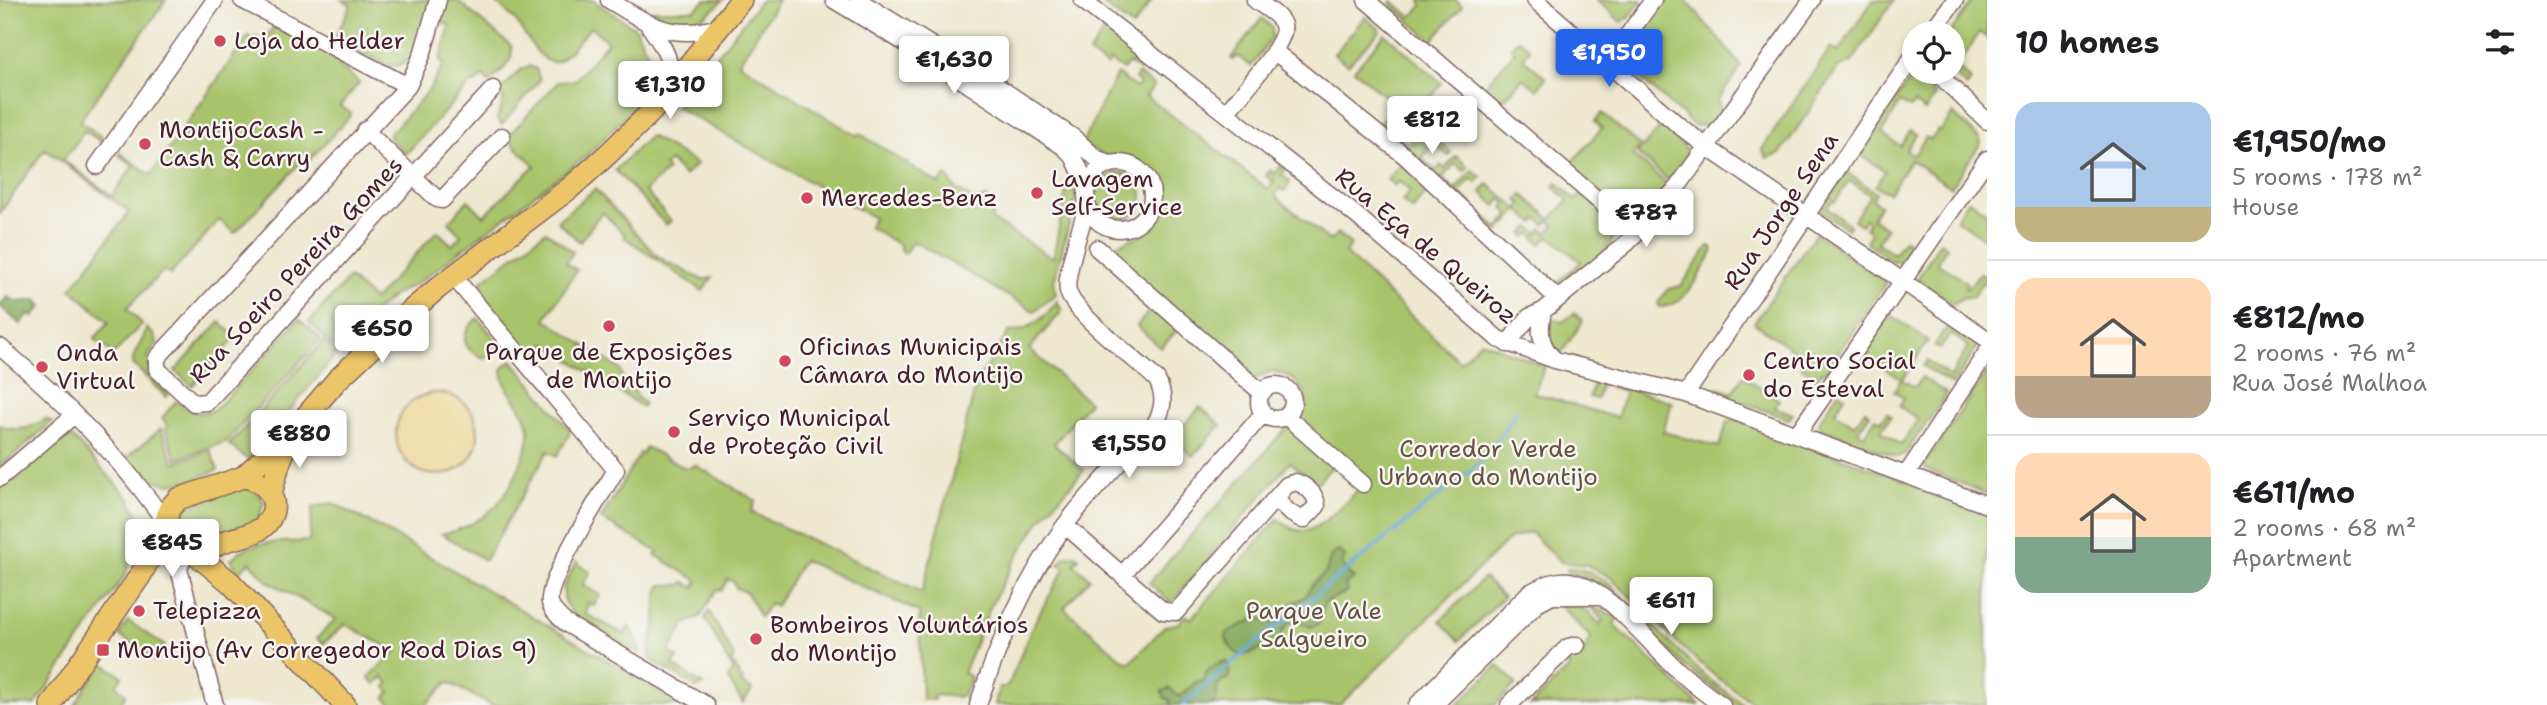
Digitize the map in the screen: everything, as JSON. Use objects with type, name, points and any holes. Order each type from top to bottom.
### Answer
[{"type":"main road","points":[[51,705],[140,576],[166,525],[169,509],[178,499],[243,477],[291,434],[318,400],[378,340],[453,276],[570,188],[625,138],[667,92],[741,0]]},
{"type":"main road","points":[[140,576],[156,562],[225,541],[265,525],[273,507],[271,494],[279,464],[291,434]]},
{"type":"main road","points":[[243,477],[257,479],[271,494]]},
{"type":"main road","points":[[166,525],[172,542],[181,555],[230,583],[345,705]]},
{"type":"main road","points":[[225,541],[223,565],[230,583]]},
{"type":"street","points":[[97,166],[215,0]]},
{"type":"street","points":[[242,0],[408,86],[422,55],[438,0]]},
{"type":"street","points":[[609,0],[647,23],[689,34],[720,27]]},
{"type":"street","points":[[834,0],[910,46],[1064,147],[1073,156],[1087,185],[1087,206],[1067,277],[1070,298],[1157,380],[1163,391],[1163,404],[1155,424],[1065,526],[1046,553],[1009,620],[978,705]]},
{"type":"street","points":[[858,0],[991,82],[1074,138],[1097,158],[1109,164],[1130,165],[1139,170],[1151,187],[1150,208],[1144,217],[1127,229],[1116,229],[1098,222],[1087,206]]},
{"type":"street","name":"Rua Eça de Queiroz","points":[[1082,0],[1357,216],[1484,328],[1507,344],[1555,360],[1686,394],[1987,505]]},
{"type":"street","points":[[1227,112],[1275,51],[1284,33],[1283,25],[1255,0]]},
{"type":"street","points":[[1366,0],[1636,233]]},
{"type":"street","points":[[1535,0],[1707,148],[1987,339]]},
{"type":"street","points":[[1607,64],[1653,0]]},
{"type":"street","points":[[1507,344],[1529,317],[1543,311],[1636,233],[1676,189],[1812,0]]},
{"type":"street","points":[[1939,21],[1955,0]]},
{"type":"street","points":[[647,23],[662,44],[670,62],[671,76],[667,92]]},
{"type":"street","points":[[1275,51],[1413,163],[1558,299]]},
{"type":"street","name":"Rua Jorge Sena","points":[[1686,394],[1902,73]]},
{"type":"street","points":[[1948,84],[1987,121]]},
{"type":"street","name":"Rua Soeiro Pereira Gomes","points":[[408,86],[157,358],[157,369],[194,403],[207,402],[493,89]]},
{"type":"street","points":[[365,130],[437,199],[442,200],[502,136]]},
{"type":"street","points":[[1797,434],[1987,159]]},
{"type":"street","points":[[1087,185],[1100,169],[1109,164]]},
{"type":"street","points":[[1072,265],[1106,234],[1116,229]]},
{"type":"street","points":[[1097,248],[1262,393]]},
{"type":"street","points":[[453,276],[615,470],[551,589],[550,603],[556,614],[567,624],[706,705]]},
{"type":"street","points":[[1543,311],[1539,329],[1542,342],[1555,360]]},
{"type":"street","points":[[0,347],[36,378],[139,484],[166,525]]},
{"type":"street","points":[[1906,475],[1987,352]]},
{"type":"street","points":[[1271,386],[1287,390],[1291,394],[1293,405],[1286,416],[1273,419],[1263,414],[1259,404],[1262,393],[1271,386]]},
{"type":"street","points":[[1122,575],[1263,414]]},
{"type":"street","points":[[0,478],[73,416]]},
{"type":"street","points":[[1286,416],[1363,484]]},
{"type":"street","points":[[139,484],[152,492],[178,499]]},
{"type":"street","points":[[1065,526],[1163,611],[1175,612],[1276,500]]},
{"type":"street","points":[[181,555],[215,705]]},
{"type":"street","points":[[1429,701],[1537,604],[1552,596],[1601,596],[1680,672],[1722,705]]},
{"type":"street","points":[[1509,705],[1568,648],[1577,645]]},
{"type":"green space","points":[[0,0],[166,0],[80,121],[103,138],[101,142],[85,131],[63,160],[112,196],[133,166],[119,155],[120,153],[151,175],[248,36],[253,40],[256,36],[263,40],[274,27],[335,55],[333,59],[359,83],[340,106],[351,113],[350,116],[304,166],[300,163],[235,233],[219,220],[170,275],[164,270],[127,308],[142,324],[114,354],[94,339],[109,322],[71,289],[129,212],[45,149],[0,213]]},
{"type":"green space","points":[[342,0],[432,0],[414,58],[397,66],[387,65],[334,40],[351,5]]},
{"type":"green space","points":[[493,0],[592,0],[637,29],[650,63],[656,64],[657,76],[654,85],[585,157],[418,283],[394,295],[349,334],[324,370],[261,448],[247,459],[229,445],[324,341],[330,347],[332,345],[309,322],[349,278],[374,300],[437,231],[452,245],[461,236],[449,222],[468,200],[484,216],[536,167],[508,136],[558,82],[575,80],[608,42],[591,27],[564,57],[550,62],[538,53],[512,16]]},
{"type":"green space","points":[[706,0],[723,0],[707,14],[690,22],[672,22],[653,13],[653,10],[694,10]]},
{"type":"green space","points":[[761,0],[778,0],[739,63],[857,136],[859,133],[939,184],[946,175],[955,188],[975,201],[987,198],[982,206],[993,214],[992,220],[1053,258],[1070,171],[1076,197],[1054,281],[1056,294],[1034,311],[913,241],[905,253],[900,250],[901,246],[869,227],[874,218],[676,107]]},
{"type":"green space","points":[[1097,0],[1152,0],[1133,27]]},
{"type":"green space","points":[[1421,0],[1456,0],[1462,6],[1432,41],[1390,4],[1392,1],[1411,17],[1422,6]]},
{"type":"green space","points":[[1597,0],[1642,0],[1629,17],[1621,22]]},
{"type":"green space","points":[[1665,0],[1686,0],[1741,66],[1718,100],[1721,111],[1704,125],[1695,126],[1627,67],[1625,56]]},
{"type":"green space","points":[[1873,0],[1894,0],[1851,63],[1838,68],[1780,154],[1767,158],[1762,149],[1831,47],[1838,52]]},
{"type":"green space","points":[[1973,0],[1987,0],[1987,38],[1980,32],[1965,55],[1965,21],[1958,21]]},
{"type":"green space","points":[[458,1],[511,46],[511,57],[489,83],[483,76],[474,84],[471,83],[406,154],[389,135],[430,89],[444,63],[440,61],[450,25],[441,22],[446,3]]},
{"type":"green space","points":[[1365,17],[1381,30],[1348,65],[1334,54]]},
{"type":"green space","points":[[1262,18],[1272,28],[1272,38],[1251,66],[1237,56],[1233,60],[1231,58]]},
{"type":"green space","points":[[1104,31],[1147,63],[1140,71],[1129,63],[1123,70],[1110,61],[1107,66],[1089,53]]},
{"type":"green space","points":[[1385,34],[1442,83],[1420,110],[1434,122],[1429,124],[1425,120],[1418,127],[1403,115],[1391,131],[1405,143],[1403,145],[1378,125],[1392,109],[1400,116],[1403,112],[1354,70]]},
{"type":"green space","points":[[1518,39],[1530,49],[1523,58],[1546,78],[1537,89],[1523,78],[1502,102],[1484,87],[1515,51],[1511,47]]},
{"type":"green space","points":[[529,66],[536,69],[540,80],[502,125],[497,119],[504,99],[498,93],[520,70]]},
{"type":"green space","points":[[1117,74],[1136,88],[1140,83],[1135,79],[1138,74],[1154,86],[1146,96],[1268,189],[1274,182],[1266,176],[1270,170],[1275,174],[1281,165],[1286,168],[1282,175],[1290,182],[1285,191],[1280,188],[1275,196],[1330,241],[1337,233],[1351,245],[1345,253],[1460,362],[1481,341],[1545,366],[1534,393],[1617,418],[1625,391],[1601,384],[1597,399],[1589,397],[1596,379],[1672,402],[1663,432],[1719,447],[1728,421],[1735,419],[1987,510],[1987,705],[1756,705],[1715,676],[1683,648],[1610,577],[1587,565],[1561,562],[1530,532],[1509,539],[1340,705],[995,705],[999,687],[1009,684],[1032,627],[1065,568],[1059,564],[1065,557],[1075,555],[1079,558],[1074,564],[1090,578],[1064,608],[1123,660],[1130,663],[1165,626],[1177,624],[1186,615],[1191,619],[1278,519],[1297,530],[1310,530],[1334,514],[1360,487],[1299,421],[1305,403],[1301,388],[1296,382],[1271,371],[1254,380],[1105,249],[1139,236],[1155,225],[1165,201],[1150,171],[1132,157],[1105,156],[1082,143]]},
{"type":"green space","points":[[1965,74],[1971,80],[1967,87],[1964,84]]},
{"type":"green space","points":[[1907,84],[1923,84],[1935,95],[1925,111],[1914,103],[1910,108],[1900,102],[1882,133],[1900,146],[1910,131],[1916,135],[1906,150],[1914,155],[1926,137],[1931,140],[1938,130],[1941,131],[1953,113],[1981,143],[1951,187],[1911,160],[1889,193],[1875,186],[1885,171],[1859,154]]},
{"type":"green space","points":[[1602,113],[1640,146],[1633,155],[1669,186],[1654,205],[1641,212],[1630,211],[1607,200],[1569,166],[1602,128],[1595,121]]},
{"type":"green space","points":[[1662,126],[1687,150],[1686,159],[1669,181],[1637,153]]},
{"type":"green space","points":[[650,136],[697,164],[684,176],[670,161],[664,166],[668,170],[645,191],[671,221],[666,225],[615,170]]},
{"type":"green space","points":[[1421,137],[1428,142],[1432,137],[1451,152],[1448,156],[1434,144],[1421,158],[1436,171],[1441,165],[1445,169],[1456,156],[1468,167],[1464,171],[1455,164],[1442,178],[1455,189],[1472,170],[1481,177],[1476,183],[1471,179],[1459,192],[1471,203],[1469,205],[1405,147],[1411,140],[1414,143]]},
{"type":"green space","points":[[1401,163],[1430,188],[1412,210],[1402,201],[1410,191],[1398,181],[1394,186],[1387,179]]},
{"type":"green space","points":[[1846,172],[1876,193],[1872,199],[1880,205],[1872,218],[1886,228],[1877,243],[1894,254],[1904,240],[1911,245],[1900,262],[1894,262],[1866,242],[1871,233],[1865,228],[1869,222],[1865,219],[1861,225],[1854,220],[1870,195],[1849,181],[1835,202],[1833,200],[1827,208],[1850,225],[1847,229],[1823,213],[1823,207]]},
{"type":"green space","points":[[1119,173],[1135,180],[1142,196],[1135,212],[1119,219],[1103,212],[1096,196],[1103,180]]},
{"type":"green space","points":[[1557,183],[1576,200],[1583,193],[1612,218],[1615,227],[1607,248],[1557,290],[1551,281],[1555,285],[1581,262],[1549,236],[1541,244],[1530,233],[1526,237],[1523,234],[1530,227],[1538,234],[1542,229],[1547,233],[1554,225],[1549,221],[1545,225],[1538,219],[1534,223],[1519,210],[1498,232],[1484,218],[1498,228],[1510,215],[1503,208],[1506,204],[1501,199],[1496,206],[1481,192],[1488,184],[1518,209],[1522,204],[1517,200],[1523,195],[1551,219],[1568,200],[1554,187]]},
{"type":"green space","points":[[595,189],[658,257],[702,280],[712,278],[703,291],[624,237],[602,212],[580,242],[557,221]]},
{"type":"green space","points":[[1969,200],[1987,212],[1987,240],[1956,219]]},
{"type":"green space","points":[[546,231],[573,252],[566,263],[577,270],[545,319],[620,369],[623,380],[634,387],[636,396],[644,403],[642,407],[545,343],[535,360],[478,290],[482,281]]},
{"type":"green space","points":[[1816,233],[1884,280],[1885,284],[1825,372],[1822,371],[1817,379],[1801,367],[1806,359],[1754,323]]},
{"type":"green space","points":[[1940,242],[1947,247],[1937,262],[1967,283],[1964,287],[1967,289],[1980,273],[1985,277],[1987,275],[1987,281],[1983,282],[1972,298],[1964,297],[1953,304],[1917,279]]},
{"type":"green space","points":[[1709,246],[1713,252],[1685,295],[1669,306],[1660,307],[1658,303],[1668,289],[1681,286]]},
{"type":"green space","points":[[7,297],[17,302],[37,300],[42,306],[33,317],[29,314],[20,324],[0,306]]},
{"type":"green space","points":[[1057,301],[1062,311],[1029,349],[1089,402],[1054,444],[1084,470],[1042,518],[1016,558],[991,605],[963,673],[971,677],[963,695],[934,695],[934,700],[922,699],[919,612],[803,560],[776,606],[770,603],[760,617],[747,593],[736,588],[734,582],[728,579],[721,591],[717,589],[700,617],[685,624],[669,652],[678,657],[673,665],[703,685],[698,688],[651,660],[650,649],[661,585],[680,585],[685,582],[694,588],[698,581],[655,555],[658,552],[601,519],[646,447],[683,467],[695,465],[756,501],[751,512],[922,592],[977,381],[1009,332],[1024,329],[1037,322]]},
{"type":"green space","points":[[1154,305],[1180,327],[1161,348],[1137,326]]},
{"type":"green space","points":[[1574,313],[1583,321],[1562,352],[1559,352],[1548,339],[1548,331],[1553,319],[1563,322]]},
{"type":"green space","points":[[1891,315],[1928,341],[1902,380],[1915,387],[1922,377],[1947,394],[1905,454],[1897,457],[1821,429],[1818,423],[1838,392],[1845,396],[1835,412],[1855,425],[1865,410],[1870,414],[1858,431],[1864,435],[1876,418],[1881,421],[1887,413],[1891,416],[1881,431],[1901,445],[1918,419],[1899,406],[1904,398],[1894,391],[1901,379],[1864,354]]},
{"type":"green space","points":[[478,318],[501,346],[485,358],[471,351],[465,341],[467,330]]},
{"type":"green space","points":[[299,319],[321,339],[226,442],[176,459],[165,428],[168,426],[162,418],[176,401],[195,412],[216,409]]},
{"type":"green space","points":[[220,322],[236,337],[192,386],[175,371]]},
{"type":"green space","points":[[1948,326],[1978,346],[1953,385],[1923,366],[1927,361],[1951,377],[1968,346],[1951,334],[1940,349],[1934,345]]},
{"type":"green space","points":[[146,328],[154,335],[157,343],[148,357],[150,374],[169,394],[166,397],[133,364],[134,354]]},
{"type":"green space","points":[[512,360],[569,429],[569,435],[557,456],[548,451],[485,560],[442,534],[483,517],[502,499],[516,475],[528,440],[529,428],[524,413],[503,377],[502,369]]},
{"type":"green space","points":[[1987,372],[1987,494],[1923,466]]},
{"type":"green space","points":[[1743,376],[1779,400],[1774,407],[1793,414],[1789,419],[1718,393],[1718,388],[1732,393]]},
{"type":"green space","points":[[1200,407],[1221,425],[1193,456],[1173,438]]},
{"type":"green space","points":[[46,419],[52,422],[0,467],[0,425],[23,429]]},
{"type":"green space","points":[[1289,425],[1335,464],[1316,484],[1290,462],[1171,603],[1149,583]]},
{"type":"green space","points":[[161,429],[174,463],[210,450],[218,470],[169,484],[150,477],[127,457]]},
{"type":"green space","points":[[62,435],[73,438],[130,499],[137,513],[139,537],[125,575],[35,705],[0,705],[0,487]]},
{"type":"green space","points":[[240,487],[254,490],[264,501],[260,516],[254,522],[193,543],[181,540],[173,518],[182,508]]},
{"type":"green space","points":[[332,503],[379,527],[684,705],[491,705],[448,682],[426,705],[392,705],[385,698],[390,692],[386,687],[389,683],[383,677],[375,684],[369,677],[396,652],[345,624],[323,644],[317,638],[336,619],[267,581],[250,562],[238,573],[231,560],[246,548],[256,545],[309,541],[313,507]]},
{"type":"green space","name":"Parque Vale Salgueiro","points":[[1339,551],[1345,556],[1342,565],[1354,579],[1345,585],[1347,592],[1324,603],[1319,624],[1310,627],[1294,620],[1284,629],[1280,642],[1248,654],[1235,652],[1225,635],[1257,618],[1277,622],[1287,615],[1291,604],[1305,597],[1313,584],[1326,572],[1331,555]]},
{"type":"green space","points":[[576,562],[590,572],[583,585],[600,595],[594,606],[588,603],[585,614],[624,634],[629,627],[635,635],[640,654],[574,616],[565,603],[563,588]]},
{"type":"green space","points":[[1567,569],[1590,572],[1607,582],[1706,677],[1744,705],[1735,705],[1687,668],[1604,586],[1582,576],[1568,574]]},
{"type":"green space","points":[[1484,578],[1503,597],[1459,641],[1440,621]]},
{"type":"green space","points":[[1566,604],[1585,611],[1600,625],[1603,620],[1589,606],[1618,617],[1614,625],[1699,705],[1531,705],[1570,667],[1563,659],[1572,654],[1580,658],[1591,638],[1559,605]]},
{"type":"green space","points":[[709,611],[734,657],[731,664],[739,673],[737,676],[743,679],[741,683],[752,690],[743,703],[728,679],[733,670],[705,618]]},
{"type":"green space","points":[[128,621],[165,646],[155,661],[119,635]]},
{"type":"green space","points":[[1227,661],[1230,677],[1218,684],[1216,703],[1170,705],[1170,700],[1165,698],[1162,691],[1170,688],[1179,697],[1196,682],[1203,681],[1212,667]]},
{"type":"green space","points":[[101,662],[122,676],[116,686],[126,694],[119,705],[75,705]]},
{"type":"green space","points":[[1498,665],[1516,684],[1495,705],[1457,705]]},
{"type":"sand","points":[[429,393],[445,393],[460,400],[471,411],[478,426],[475,450],[466,463],[445,475],[429,475],[414,468],[403,457],[396,442],[396,426],[403,411],[414,400]]},
{"type":"waterway","points":[[1183,705],[1482,461],[1518,410]]},
{"type":"place","name":"Loja do Helder","points":[[220,41]]},
{"type":"place","name":"MontijoCash - Cash & Carry","points":[[145,144]]},
{"type":"place","name":"Lavagem Self-Service","points":[[1037,193]]},
{"type":"place","name":"Mercedes-Benz","points":[[807,198]]},
{"type":"place","name":"Parque de Exposições de Montijo","points":[[609,326]]},
{"type":"place","name":"Oficinas Municipais Câmara do Montijo","points":[[785,361]]},
{"type":"place","name":"Onda Virtual","points":[[42,367]]},
{"type":"place","name":"Centro Social do Esteval","points":[[1749,375]]},
{"type":"place","name":"Serviço Municipal de Proteção Civil","points":[[674,432]]},
{"type":"place","name":"Telepizza","points":[[139,611]]},
{"type":"place","name":"Bombeiros Voluntários do Montijo","points":[[756,639]]},
{"type":"place","name":"Montijo (Av Corregedor Rod Dias 9)","points":[[103,650]]},
{"type":"park label","name":"Corredor Verde Urbano do Montijo","points":[[1488,463]]}]
